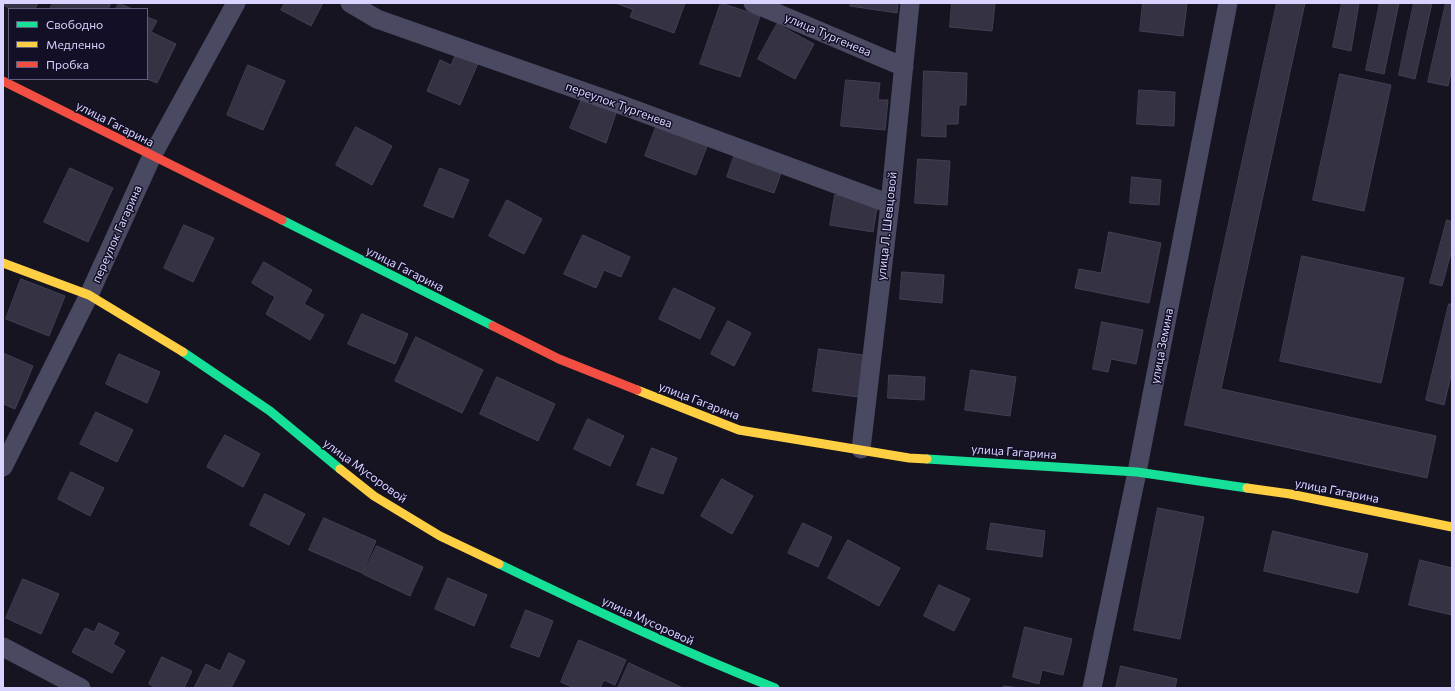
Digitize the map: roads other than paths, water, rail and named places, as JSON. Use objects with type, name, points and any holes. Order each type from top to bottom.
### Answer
[{"type":"main road","name":"улица Гагарина","points":[[3,81],[559,359],[739,430],[909,458],[1137,472],[1290,494],[1452,527]]},
{"type":"main road","name":"улица Мусоровой","points":[[3,263],[89,295],[196,360],[270,411],[374,496],[440,536],[641,632],[721,667],[775,688]]},
{"type":"street","name":"переулок Гагарина","points":[[3,467],[89,295],[152,156],[236,3]]},
{"type":"street","name":"переулок Тургенева","points":[[350,3],[377,19],[619,104],[890,204]]},
{"type":"street","name":"улица Тургенева","points":[[753,3],[904,67]]},
{"type":"street","name":"улица Л. Шевцовой","points":[[861,449],[890,204],[910,3]]},
{"type":"street","name":"улица Земина","points":[[1092,688],[1137,472],[1228,3]]},
{"type":"street","points":[[3,647],[81,688]]}]
